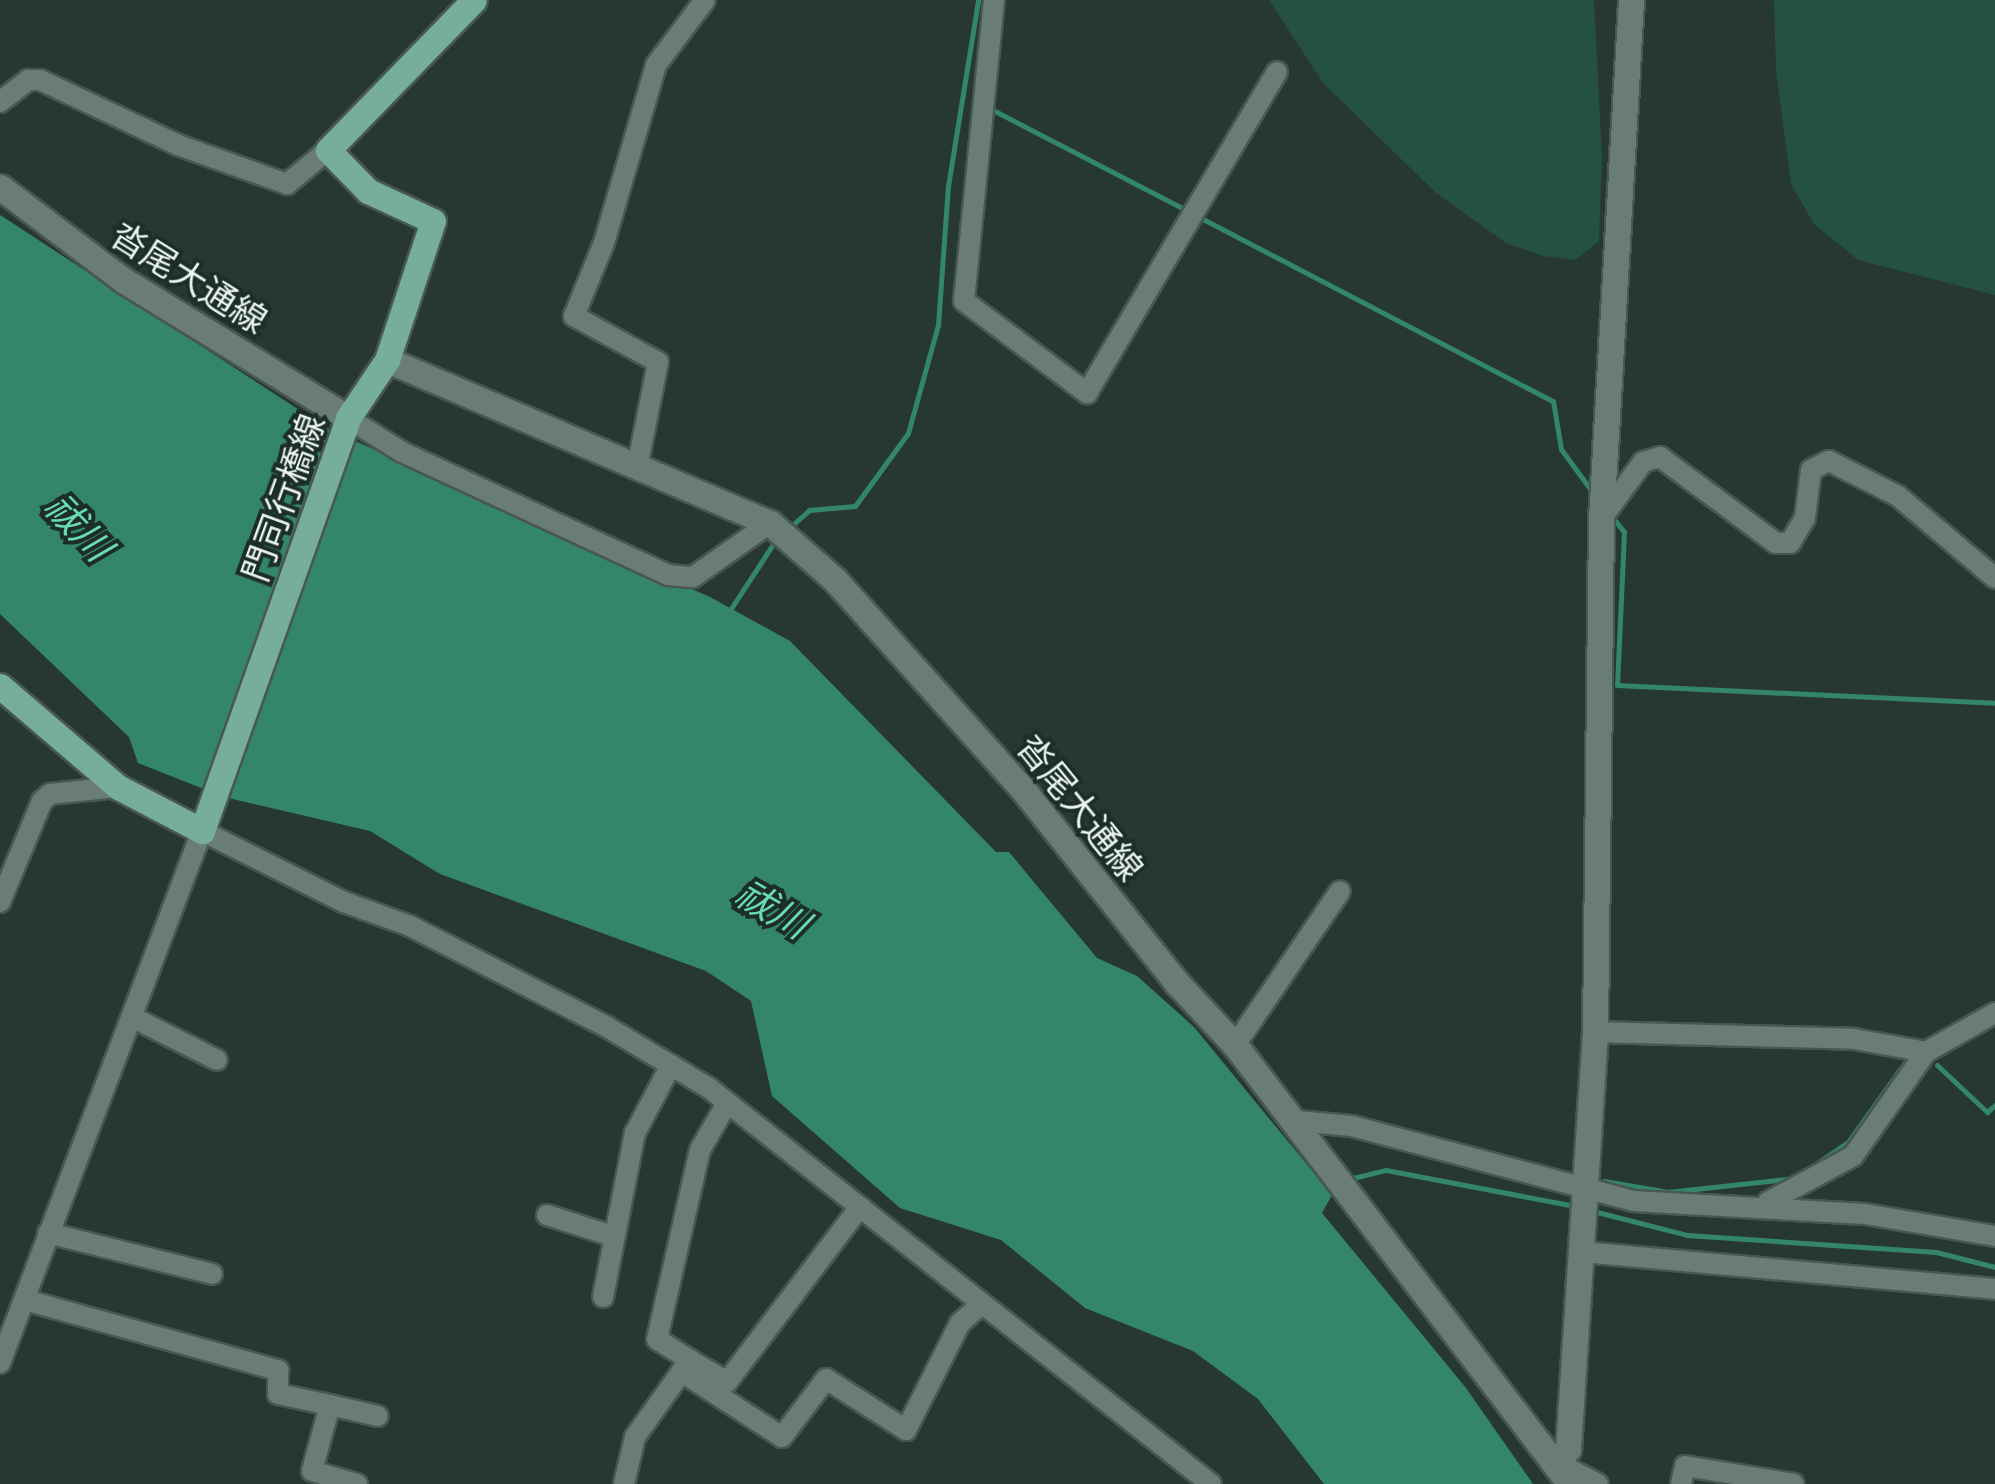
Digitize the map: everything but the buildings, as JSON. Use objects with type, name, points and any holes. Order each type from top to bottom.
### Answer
[{"type":"main road","points":[[328,150],[474,0]]},
{"type":"main road","points":[[1563,1473],[1568,1450],[1596,1032],[1601,519],[1631,0]]},
{"type":"main road","name":"門司行橋線","points":[[206,822],[346,422],[387,360],[433,221],[368,191],[328,150]]},
{"type":"main road","name":"沓尾大通線","points":[[0,187],[109,270],[346,422]]},
{"type":"main road","name":"沓尾大通線","points":[[387,360],[638,464],[770,524],[835,580],[1025,792],[1177,982],[1235,1044],[1563,1473]]},
{"type":"main road","points":[[0,686],[118,787],[206,822]]},
{"type":"street","points":[[638,464],[658,362],[574,316],[604,243],[656,65],[705,0]]},
{"type":"street","points":[[994,0],[964,302],[1086,393],[1278,72]]},
{"type":"street","points":[[0,102],[28,80],[40,80],[178,145],[287,184],[328,150]]},
{"type":"street","points":[[346,422],[402,452],[668,575],[693,576],[770,524]]},
{"type":"street","points":[[1601,519],[1643,462],[1660,457],[1776,542],[1790,543],[1805,518],[1811,470],[1829,461],[1898,496],[1995,578]]},
{"type":"street","points":[[0,902],[42,801],[50,794],[118,787]]},
{"type":"street","points":[[0,1363],[206,822],[344,902],[410,926],[671,1065],[727,1102],[1211,1484]]},
{"type":"street","points":[[1235,1044],[1340,890]]},
{"type":"street","points":[[1761,1205],[1810,1184],[1853,1156],[1926,1052],[1995,1013]]},
{"type":"street","points":[[132,1017],[217,1060]]},
{"type":"street","points":[[1596,1032],[1854,1039],[1926,1052]]},
{"type":"street","points":[[603,1297],[636,1133],[671,1065]]},
{"type":"street","points":[[727,1102],[700,1150],[657,1339],[686,1366],[782,1438],[826,1378],[906,1430],[960,1324],[982,1304]]},
{"type":"street","points":[[1297,1121],[1352,1126],[1585,1194],[1685,1206],[1761,1205],[1941,1224],[1995,1236]]},
{"type":"street","points":[[686,1366],[726,1382],[860,1206]]},
{"type":"street","points":[[547,1215],[615,1236]]},
{"type":"street","points":[[48,1232],[212,1274]]},
{"type":"street","points":[[1582,1248],[1995,1289]]},
{"type":"street","points":[[25,1300],[278,1370],[278,1394],[378,1416]]},
{"type":"street","points":[[624,1484],[635,1437],[686,1366]]},
{"type":"street","points":[[330,1405],[312,1471],[357,1484]]},
{"type":"street","points":[[1681,1484],[1685,1466],[1794,1484]]},
{"type":"street","points":[[1563,1473],[1598,1484]]},
{"type":"shaded area","points":[[1269,0],[1594,0],[1602,158],[1599,241],[1576,260],[1543,256],[1506,243],[1436,193],[1323,83]]},
{"type":"shaded area","points":[[1774,0],[1995,0],[1995,295],[1858,260],[1814,224],[1791,184],[1776,71]]},
{"type":"water","name":"祓川","points":[[0,215],[330,430],[710,597],[790,641],[996,852],[1009,852],[1097,958],[1137,976],[1194,1027],[1332,1195],[1322,1213],[1466,1388],[1533,1484],[1324,1484],[1258,1399],[1193,1351],[1085,1308],[1001,1240],[900,1208],[772,1096],[751,1001],[706,971],[440,874],[370,831],[224,797],[138,763],[129,737],[0,614]]},
{"type":"waterway","points":[[787,530],[809,510],[855,506],[908,433],[938,325],[948,186],[978,0]]},
{"type":"waterway","points":[[991,109],[1190,212]]},
{"type":"waterway","points":[[1199,217],[1553,401],[1561,449],[1591,490]]},
{"type":"waterway","points":[[1610,514],[1624,532],[1617,685],[1995,703]]},
{"type":"waterway","points":[[730,610],[775,541]]},
{"type":"waterway","points":[[1807,1170],[1848,1142],[1908,1058]]},
{"type":"waterway","points":[[1937,1065],[1987,1112],[1995,1105]]},
{"type":"waterway","points":[[1349,1179],[1386,1170],[1574,1206]]},
{"type":"waterway","points":[[1604,1181],[1668,1192],[1794,1178]]},
{"type":"waterway","points":[[1589,1210],[1687,1235],[1936,1252],[1995,1267]]}]
